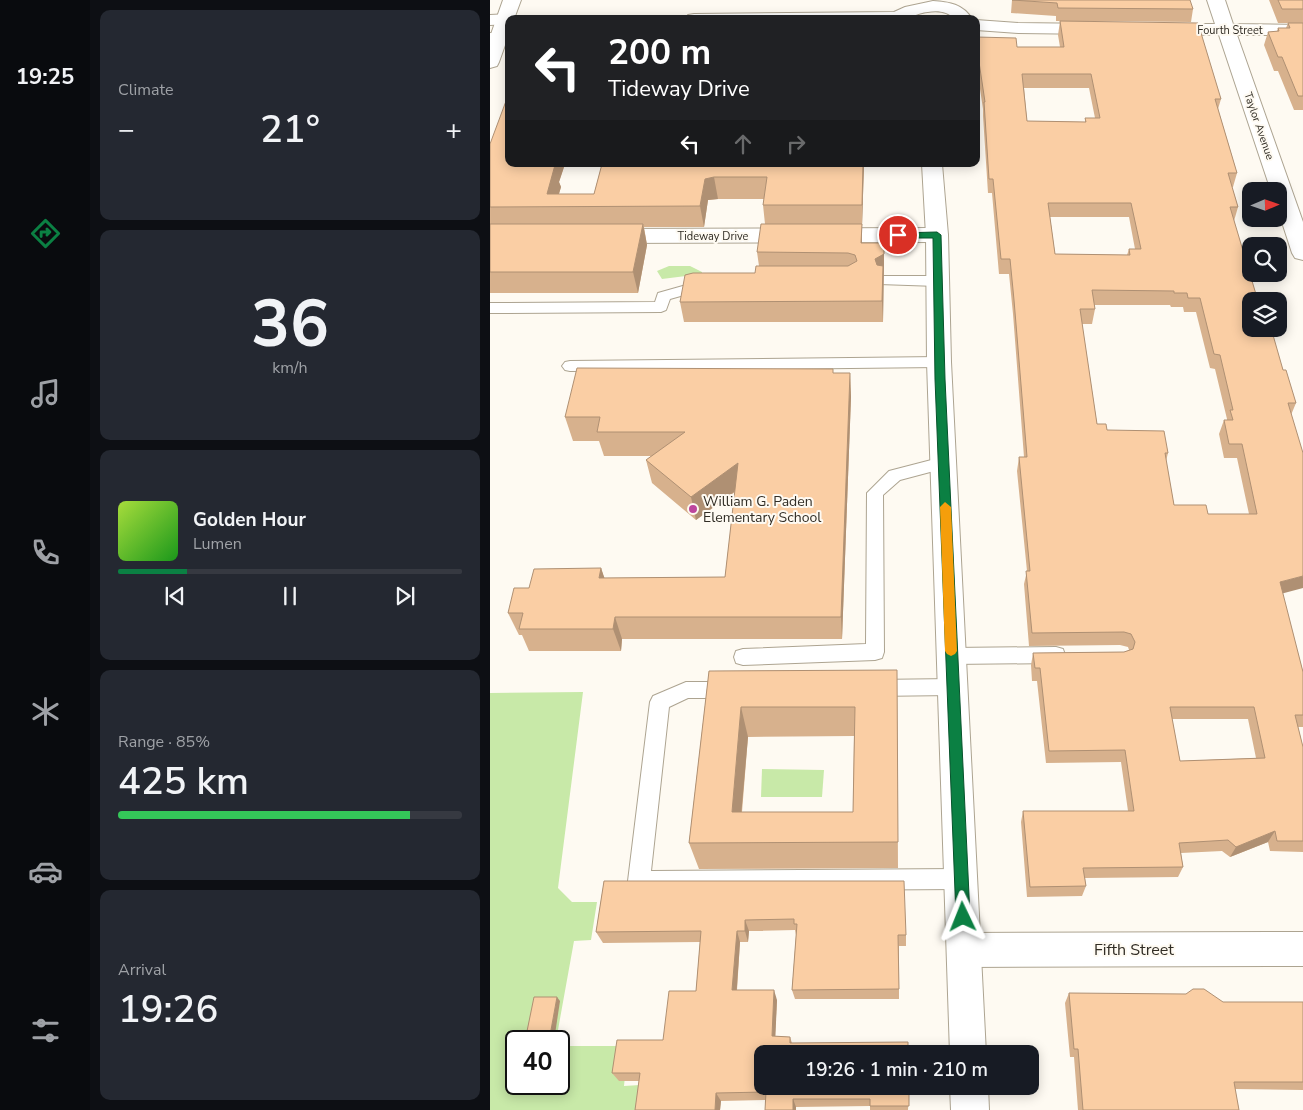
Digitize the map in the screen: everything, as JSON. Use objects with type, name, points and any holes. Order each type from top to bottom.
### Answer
[{"type":"street","points":[[490,62],[499,39],[501,19],[512,0]]},
{"type":"street","name":"Taylor Avenue","points":[[1216,0],[1303,253]]},
{"type":"street","points":[[901,15],[928,2],[946,4],[959,9]]},
{"type":"street","points":[[980,25],[1018,28],[1117,29]]},
{"type":"street","name":"Fourth Street","points":[[1146,29],[1303,30]]},
{"type":"street","points":[[932,167],[937,235],[939,362],[968,1045]]},
{"type":"street","name":"Tideway Drive","points":[[590,236],[937,235]]},
{"type":"street","name":"Fifth Street","points":[[964,950],[1303,949]]},
{"type":"street","points":[[969,1095],[970,1110]]},
{"type":"lane","points":[[490,308],[661,307],[663,296],[715,281]]},
{"type":"lane","points":[[884,281],[938,281]]},
{"type":"lane","points":[[570,366],[939,362]]},
{"type":"lane","points":[[743,657],[875,652],[875,493],[895,475],[943,463]]},
{"type":"lane","points":[[951,656],[1070,655]]},
{"type":"lane","points":[[854,688],[953,688]]},
{"type":"lane","points":[[745,689],[686,690],[660,702],[639,881],[961,879]]},
{"type":"shaded area","points":[[669,266],[690,266],[702,272],[702,274],[662,279],[657,271]]},
{"type":"shaded area","points":[[583,692],[558,888],[572,902],[597,902],[591,940],[574,941],[558,1030],[505,1030],[505,1095],[570,1095],[570,1046],[628,1046],[624,1086],[640,1085],[637,1110],[490,1110],[490,693]]},
{"type":"shaded area","points":[[762,769],[824,770],[822,797],[761,797]]},
{"type":"building","points":[[1012,0],[1190,0],[1193,9],[1058,8],[1057,3]]},
{"type":"building","points":[[1278,0],[1303,0],[1303,9],[1282,9]]},
{"type":"building","points":[[1060,21],[1198,23],[1221,99],[1215,99],[1237,173],[1228,173],[1238,207],[1230,207],[1242,247],[1242,282],[1252,282],[1255,292],[1242,292],[1242,337],[1274,337],[1283,370],[1286,370],[1296,403],[1288,403],[1303,453],[1303,576],[1280,582],[1303,672],[1303,715],[1295,715],[1303,747],[1303,841],[1277,841],[1275,831],[1236,847],[1228,840],[1179,843],[1183,867],[1083,868],[1086,886],[1030,887],[1023,811],[1134,811],[1125,750],[1049,751],[1040,668],[1035,668],[1033,653],[1124,652],[1133,649],[1135,642],[1131,634],[1124,632],[1032,633],[1026,571],[1030,571],[1019,457],[1027,457],[1014,300],[1010,259],[1001,259],[993,179],[989,179],[985,102],[980,69],[980,37],[1016,38],[1017,47],[1064,47]],"holes":[[[1022,74],[1091,74],[1100,118],[1085,118],[1086,122],[1027,121]],[[1048,203],[1131,203],[1141,249],[1129,249],[1130,255],[1055,254]],[[1092,290],[1174,291],[1174,293],[1187,293],[1188,298],[1200,298],[1214,354],[1220,355],[1233,410],[1230,410],[1233,420],[1224,420],[1229,444],[1242,444],[1257,514],[1208,514],[1206,505],[1174,505],[1165,453],[1168,453],[1164,431],[1107,430],[1106,424],[1097,424],[1080,309],[1095,309]],[[1170,707],[1254,707],[1265,758],[1180,761]]]},
{"type":"building","points":[[1288,23],[1303,23],[1303,96],[1298,96],[1282,57],[1278,57],[1268,32],[1279,31],[1278,28],[1290,28]]},
{"type":"building","points":[[505,104],[505,167],[554,167],[547,194],[594,194],[601,167],[863,167],[862,205],[763,205],[767,177],[714,177],[705,179],[700,206],[490,207],[490,144]]},
{"type":"building","points":[[490,224],[643,224],[633,272],[490,272]]},
{"type":"building","points":[[761,224],[862,224],[861,243],[884,243],[884,254],[875,259],[877,265],[883,266],[882,301],[680,302],[685,275],[693,273],[755,273],[756,266],[848,266],[857,261],[855,255],[848,253],[757,252]]},
{"type":"building","points":[[577,368],[833,369],[833,373],[850,373],[841,617],[615,617],[613,629],[519,629],[523,613],[508,613],[514,588],[529,588],[534,569],[601,568],[599,578],[725,577],[738,463],[691,497],[646,460],[685,432],[597,432],[600,417],[565,417]]},
{"type":"building","points":[[897,670],[898,842],[689,843],[709,671]],"holes":[[[741,707],[855,707],[853,812],[732,812]]]},
{"type":"building","points":[[604,881],[904,881],[906,935],[898,935],[899,989],[792,990],[797,924],[794,924],[794,919],[745,920],[745,931],[737,931],[732,990],[774,990],[772,1036],[790,1037],[790,1043],[908,1042],[908,1045],[754,1045],[754,1092],[716,1093],[715,1110],[635,1110],[640,1073],[612,1073],[617,1040],[663,1040],[669,991],[696,991],[701,931],[596,932]]},
{"type":"building","points":[[1193,989],[1204,989],[1223,1002],[1303,1002],[1303,1082],[1234,1082],[1239,1110],[1083,1110],[1078,1049],[1074,1049],[1069,993],[1186,994]]},
{"type":"building","points":[[534,997],[557,997],[551,1030],[527,1030]]},
{"type":"building","points":[[766,1095],[909,1095],[909,1106],[870,1106],[870,1099],[793,1099],[793,1110],[765,1110]]},
{"type":"slow traffic","points":[[945,507],[951,651]]},
{"type":"place","name":"William G. Paden Elementary School","points":[[693,509]]},
{"type":"route","points":[[898,235],[937,235],[940,379],[963,917]]}]
